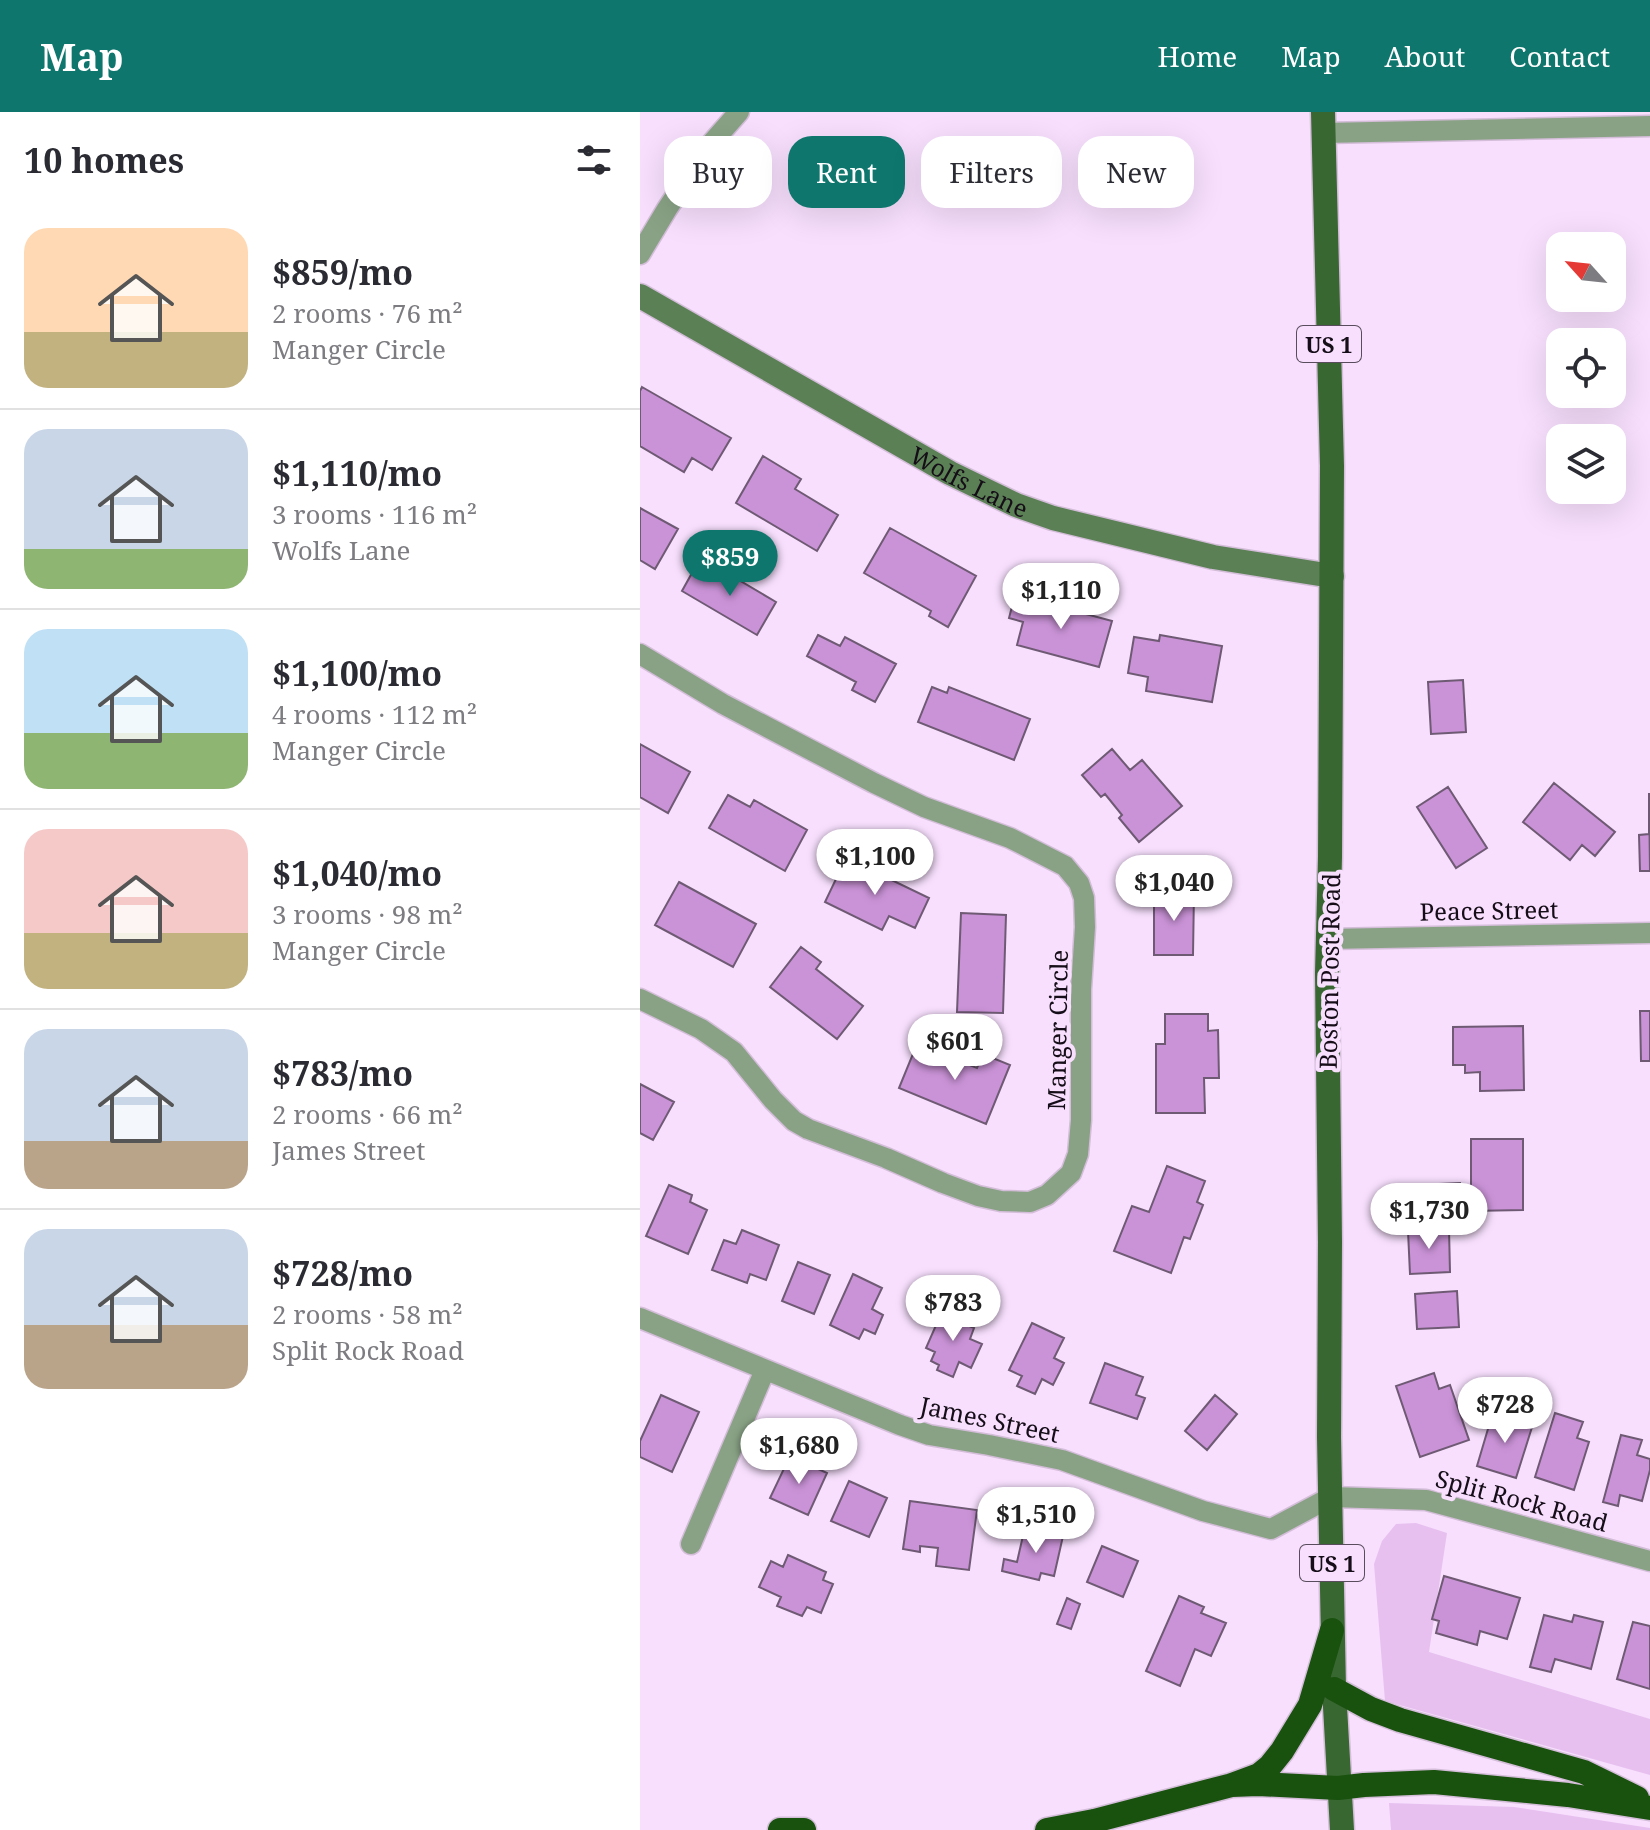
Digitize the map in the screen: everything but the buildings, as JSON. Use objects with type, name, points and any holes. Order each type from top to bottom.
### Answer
[{"type":"highway","points":[[1047,1830],[1094,1821],[1259,1775],[1282,1751],[1310,1705],[1332,1630]]},
{"type":"highway","points":[[1334,1689],[1400,1720],[1584,1772],[1650,1806]]},
{"type":"highway","points":[[1232,1785],[1338,1788],[1434,1782],[1650,1806]]},
{"type":"highway","points":[[780,1830],[804,1830]]},
{"type":"main road","name":"Boston Post Road","points":[[1324,122],[1332,421],[1327,973],[1329,1437],[1332,1630],[1342,1830]]},
{"type":"street","points":[[640,254],[709,146],[739,112]]},
{"type":"street","points":[[1324,122],[1650,126]]},
{"type":"street","name":"Wolfs Lane","points":[[640,296],[950,473],[1016,505],[1053,518],[1213,557],[1332,576]]},
{"type":"street","name":"Manger Circle","points":[[640,654],[723,704],[874,783],[924,807],[1010,838],[1065,866],[1079,883],[1084,898],[1085,927],[1081,989],[1081,1120],[1078,1154],[1071,1173],[1047,1195],[1030,1202],[1001,1201],[943,1183],[808,1129],[794,1121],[773,1100],[734,1052],[701,1029],[640,999]]},
{"type":"street","name":"Peace Street","points":[[1328,939],[1650,933]]},
{"type":"street","name":"James Street","points":[[640,1318],[929,1435],[1062,1460],[1203,1511],[1271,1529],[1331,1497]]},
{"type":"street","points":[[691,1544],[765,1370]]},
{"type":"street","name":"Split Rock Road","points":[[1331,1497],[1426,1500],[1650,1561]]},
{"type":"shaded area","points":[[1416,1523],[1447,1533],[1429,1652],[1650,1719],[1650,1775],[1385,1701],[1374,1564],[1382,1541],[1396,1524]]},
{"type":"shaded area","points":[[1389,1803],[1514,1807],[1650,1830],[1391,1830]]}]
